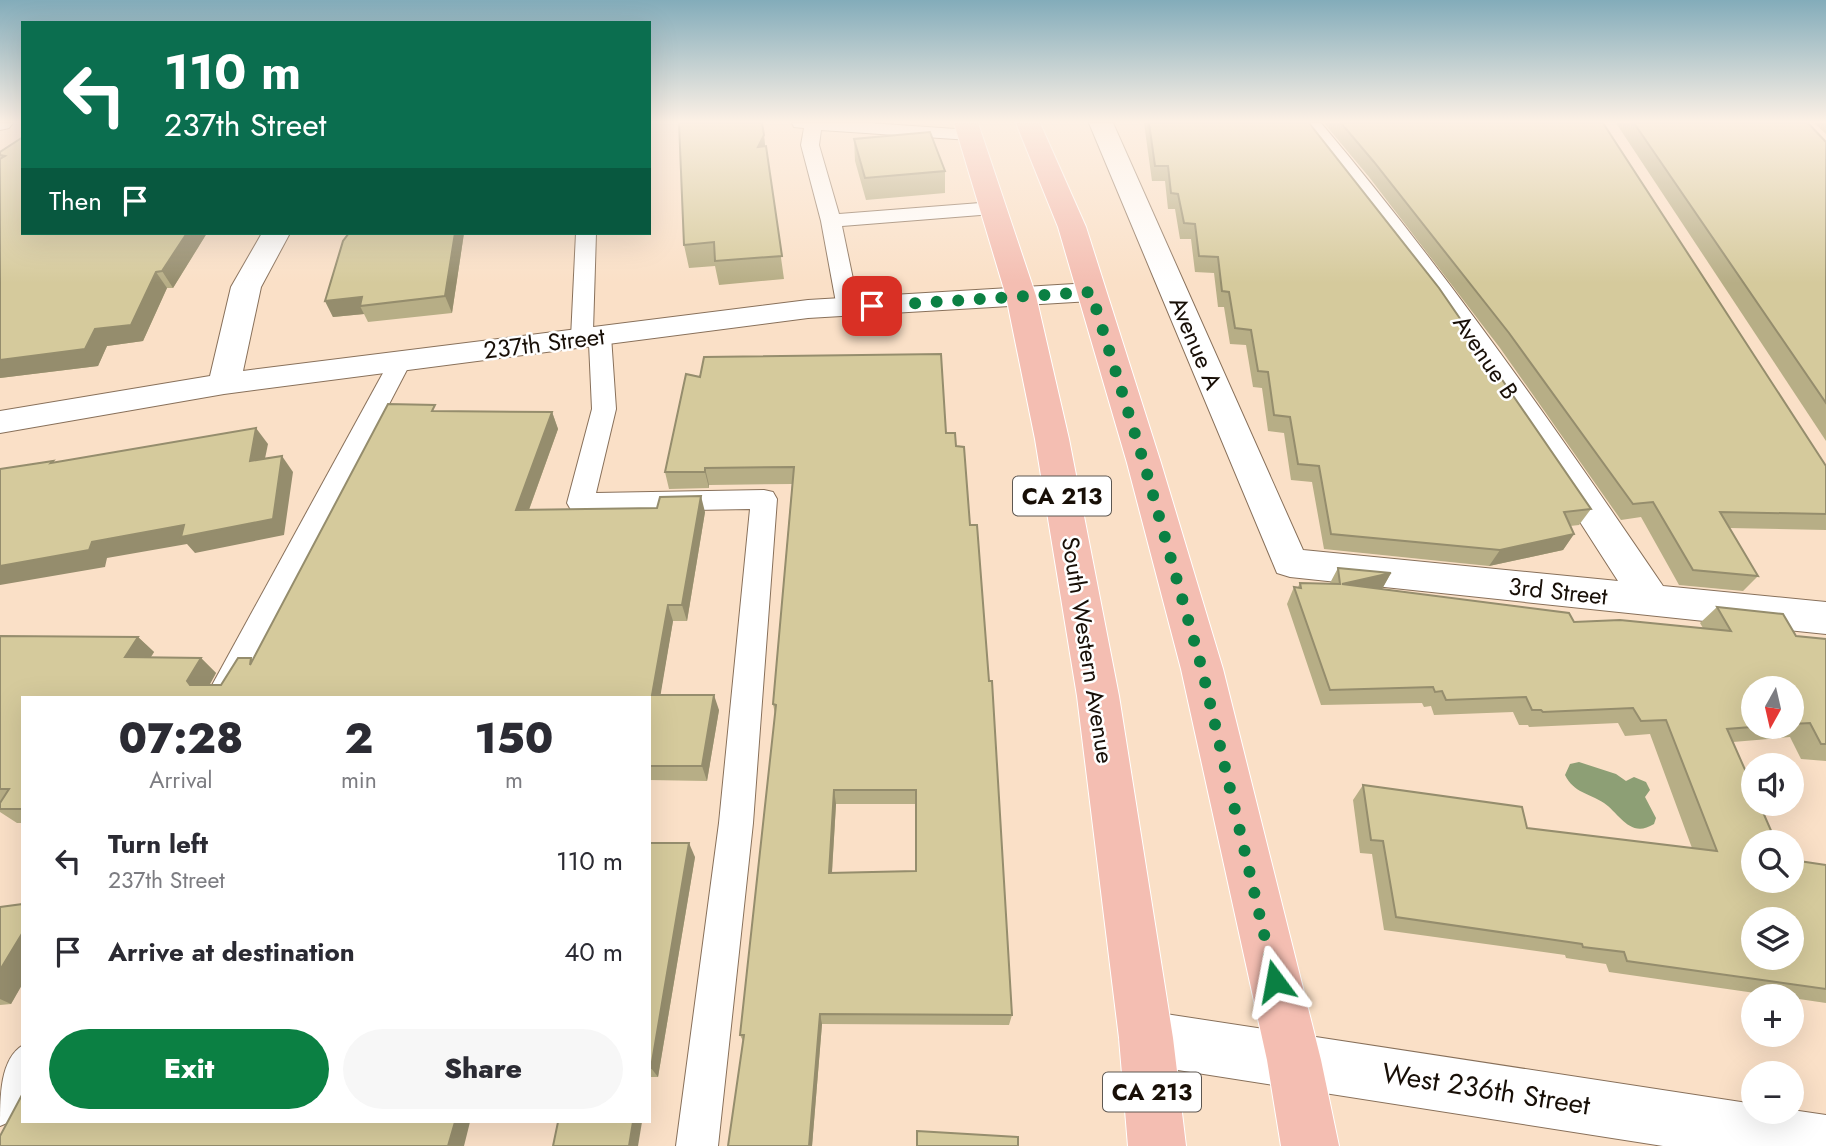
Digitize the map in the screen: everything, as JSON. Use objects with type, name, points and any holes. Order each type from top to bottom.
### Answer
[{"type":"main road","name":"South Western Avenue","points":[[983,176],[1021,296],[1052,439],[1098,696],[1146,1038],[1157,1146]]},
{"type":"main road","name":"CA 213","points":[[1051,176],[1072,227],[1144,463],[1202,669],[1294,1060],[1310,1146]]},
{"type":"street","name":"Avenue A","points":[[1124,176],[1290,563]]},
{"type":"street","name":"Avenue B","points":[[1355,176],[1455,310],[1651,600]]},
{"type":"street","points":[[224,384],[246,287],[275,235]]},
{"type":"street","name":"237th Street","points":[[0,422],[224,384],[808,309],[1091,292]]},
{"type":"street","name":"3rd Street","points":[[1290,563],[1826,618]]},
{"type":"street","name":"West 236th Street","points":[[1146,1038],[1826,1143]]},
{"type":"lane","points":[[819,176],[831,221],[848,307]]},
{"type":"lane","points":[[831,221],[993,208]]},
{"type":"lane","points":[[586,235],[591,337],[604,409],[580,503],[764,499],[755,622],[720,981],[697,1146]]},
{"type":"lane","points":[[221,696],[400,362]]},
{"type":"lane","points":[[0,1106],[21,1069]]},
{"type":"shaded area","points":[[1579,762],[1616,774],[1626,781],[1634,777],[1646,782],[1650,790],[1645,797],[1656,818],[1654,824],[1646,828],[1632,827],[1604,803],[1573,786],[1565,775],[1570,764]]},
{"type":"building","points":[[0,176],[21,176],[21,235],[186,235],[162,271],[156,272],[131,325],[95,329],[85,349],[0,360]]},
{"type":"building","points":[[681,176],[770,176],[782,256],[715,261],[714,242],[684,245]]},
{"type":"building","points":[[1169,176],[1351,176],[1439,288],[1591,509],[1564,512],[1574,534],[1500,550],[1331,534],[1319,466],[1298,464],[1290,417],[1274,415],[1268,372],[1258,371],[1251,330],[1235,328],[1229,292],[1222,291],[1218,257],[1199,256],[1195,224],[1184,223],[1178,194],[1171,193]]},
{"type":"building","points":[[1385,176],[1638,176],[1826,466],[1826,514],[1720,512],[1758,576],[1693,570],[1653,502],[1633,504],[1509,333]]},
{"type":"building","points":[[1671,176],[1826,176],[1826,403]]},
{"type":"building","points":[[348,235],[455,235],[445,296],[360,306],[362,297],[325,301],[343,241]]},
{"type":"building","points":[[941,354],[946,433],[955,433],[956,446],[964,447],[970,525],[977,525],[989,681],[992,681],[1012,1015],[820,1014],[809,1146],[728,1146],[744,1035],[740,1035],[776,705],[773,704],[794,467],[705,468],[705,472],[665,472],[686,374],[700,377],[704,357]],"holes":[[[834,790],[916,790],[916,871],[829,873]]]},
{"type":"building","points":[[388,404],[435,405],[432,411],[552,412],[516,510],[657,508],[660,497],[701,496],[682,605],[668,605],[652,695],[714,695],[702,766],[651,766],[651,696],[21,696],[21,809],[0,809],[0,803],[9,789],[0,789],[0,636],[138,637],[125,657],[201,658],[187,681],[190,685],[221,685],[238,658],[251,658],[250,665]]},
{"type":"building","points":[[256,428],[250,461],[282,456],[273,519],[181,537],[184,525],[92,542],[89,550],[0,566],[0,469],[53,461],[51,463]]},
{"type":"building","points":[[1338,568],[1391,573],[1342,584],[1569,613],[1574,622],[1620,620],[1731,631],[1717,607],[1783,614],[1796,636],[1826,639],[1826,744],[1821,744],[1810,723],[1804,723],[1804,676],[1741,676],[1741,728],[1727,729],[1741,761],[1741,816],[1765,816],[1771,830],[1741,830],[1741,893],[1804,893],[1804,862],[1826,865],[1826,989],[1627,961],[1624,952],[1583,947],[1582,944],[1396,917],[1383,841],[1371,840],[1363,785],[1522,807],[1527,828],[1717,851],[1666,720],[1641,721],[1633,708],[1543,712],[1532,710],[1526,697],[1446,700],[1442,691],[1435,692],[1433,687],[1330,690],[1294,587],[1301,588],[1300,583],[1340,584]]},
{"type":"building","points":[[651,843],[689,843],[651,1068]]},
{"type":"building","points":[[21,904],[21,935],[0,970],[0,907]]},
{"type":"building","points":[[21,1097],[21,1123],[455,1123],[448,1146],[0,1146],[0,1136]]},
{"type":"building","points":[[558,1123],[633,1123],[629,1146],[553,1146]]},
{"type":"building","points":[[917,1131],[1018,1137],[1018,1146],[917,1146]]},
{"type":"route","points":[[872,306],[1091,292],[1144,463],[1202,669],[1275,981]]}]
